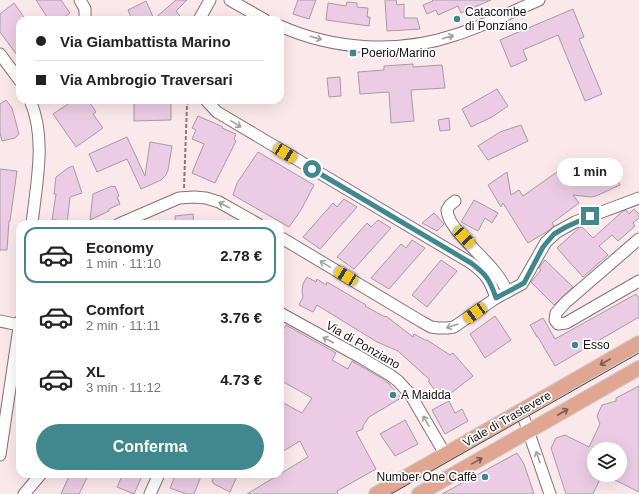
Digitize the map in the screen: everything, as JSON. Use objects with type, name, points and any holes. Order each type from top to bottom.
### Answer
[{"type":"main road","name":"Viale di Trastevere","points":[[376,494],[639,343]]},
{"type":"main road","name":"Viale di Trastevere","points":[[419,494],[639,368]]},
{"type":"street","points":[[80,0],[85,9],[84,16]]},
{"type":"street","points":[[201,16],[210,0]]},
{"type":"street","points":[[230,0],[258,16]]},
{"type":"street","points":[[284,27],[305,35],[340,44],[378,47],[404,46],[434,41],[455,35],[524,3],[539,0]]},
{"type":"street","points":[[0,54],[16,73]]},
{"type":"street","points":[[31,104],[38,123],[39,139],[32,220]]},
{"type":"street","points":[[210,104],[217,112],[471,263],[486,275],[496,298]]},
{"type":"street","points":[[129,220],[184,197],[199,197],[212,200],[225,205],[251,220]]},
{"type":"street","points":[[284,239],[431,327],[447,328],[454,326],[496,298],[524,283],[543,247],[557,232],[575,222],[639,198]]},
{"type":"street","points":[[455,201],[447,210],[447,218],[493,268],[507,292]]},
{"type":"street","points":[[639,239],[566,302],[556,313],[554,320],[558,324],[566,323],[639,281]]},
{"type":"street","name":"Via di Ponziano","points":[[284,316],[360,357],[398,381],[410,394],[445,454]]},
{"type":"street","points":[[0,321],[16,323]]},
{"type":"street","points":[[0,455],[16,349]]},
{"type":"street","points":[[521,410],[550,494]]},
{"type":"street","points":[[24,494],[38,478]]},
{"type":"street","points":[[150,494],[158,478]]},
{"type":"path","points":[[184,197],[187,104]]},
{"type":"building","points":[[36,0],[61,0],[70,13],[66,16],[46,16]]},
{"type":"building","points":[[176,0],[187,0],[176,11],[180,16],[157,16]]},
{"type":"building","points":[[298,0],[316,0],[309,19],[293,14]]},
{"type":"building","points":[[385,0],[396,0],[397,5],[404,4],[404,18],[417,18],[420,29],[387,31]]},
{"type":"building","points":[[432,0],[491,0],[461,13],[458,6],[438,15],[436,10],[427,14],[423,5],[433,1]]},
{"type":"building","points":[[146,1],[153,16],[130,16],[128,10]]},
{"type":"building","points":[[347,2],[357,3],[357,7],[368,8],[367,17],[370,17],[369,26],[326,20],[328,3],[346,6]]},
{"type":"building","points":[[14,3],[23,16],[16,16],[16,54],[0,32],[0,14]]},
{"type":"building","points":[[573,9],[584,37],[579,39],[602,94],[585,101],[558,35],[523,50],[527,60],[511,67],[500,40]]},
{"type":"building","points":[[413,64],[413,67],[442,65],[445,88],[411,90],[414,121],[391,123],[389,92],[360,94],[358,72],[384,70],[384,66]]},
{"type":"building","points":[[340,77],[341,96],[329,97],[327,78]]},
{"type":"building","points":[[497,89],[508,106],[492,117],[471,127],[462,109]]},
{"type":"building","points":[[6,100],[12,108],[19,134],[15,138],[2,141],[0,133],[0,104]]},
{"type":"building","points":[[68,104],[91,104],[96,112],[93,114],[103,128],[76,147],[53,114]]},
{"type":"building","points":[[134,104],[171,104],[171,120],[134,121]]},
{"type":"building","points":[[198,116],[236,134],[234,139],[236,141],[215,183],[192,173],[204,144],[192,139],[196,130],[192,128]]},
{"type":"building","points":[[449,118],[450,130],[440,131],[438,120]]},
{"type":"building","points":[[521,125],[528,141],[488,160],[478,146],[500,132]]},
{"type":"building","points":[[127,137],[145,176],[150,142],[172,146],[168,170],[166,175],[161,180],[141,189],[127,159],[97,172],[89,154]]},
{"type":"building","points":[[258,152],[314,185],[301,210],[289,227],[284,224],[284,220],[277,220],[233,195],[237,183]]},
{"type":"building","points":[[608,163],[610,168],[612,167],[620,185],[596,196],[591,197],[573,195],[579,203],[552,223],[554,226],[548,231],[528,243],[503,203],[501,207],[488,185],[507,172],[511,195],[519,190],[523,196],[557,172],[566,185],[580,174]]},
{"type":"building","points":[[73,166],[82,193],[70,197],[67,220],[52,220],[56,194],[54,194],[56,177]]},
{"type":"building","points":[[0,169],[17,171],[9,221],[7,250],[0,250]]},
{"type":"building","points":[[115,186],[120,204],[90,220],[93,194]]},
{"type":"building","points":[[344,199],[357,207],[320,249],[303,237],[333,203],[337,207]]},
{"type":"building","points":[[474,200],[498,213],[492,223],[485,218],[478,231],[461,222]]},
{"type":"building","points":[[634,209],[639,214],[639,218],[633,223],[635,226],[618,241],[612,235],[599,246],[608,255],[583,277],[557,248],[579,228],[582,227],[593,238],[623,211],[626,210],[629,214]]},
{"type":"building","points":[[434,213],[444,224],[437,231],[422,223]]},
{"type":"building","points":[[193,214],[194,220],[176,220],[175,216]]},
{"type":"building","points":[[378,220],[391,228],[354,269],[337,257],[367,223],[371,227]]},
{"type":"building","points":[[412,240],[425,248],[389,289],[371,278],[401,244],[406,248]]},
{"type":"building","points":[[441,260],[457,271],[427,307],[412,295]]},
{"type":"building","points":[[545,260],[573,287],[554,305],[531,282],[541,270],[539,268]]},
{"type":"building","points":[[307,277],[316,282],[317,279],[326,285],[327,282],[366,305],[365,306],[385,317],[386,316],[413,337],[414,334],[427,340],[450,355],[453,353],[473,376],[442,400],[428,381],[430,380],[398,351],[377,342],[317,305],[313,312],[299,305],[303,297],[303,284]]},
{"type":"building","points":[[636,294],[639,298],[639,317],[555,366],[530,325],[543,318],[555,339]]},
{"type":"building","points":[[495,316],[511,340],[485,358],[470,334]]},
{"type":"building","points":[[286,325],[336,353],[332,360],[348,369],[352,361],[383,379],[401,398],[369,417],[363,426],[363,429],[356,432],[376,469],[337,491],[338,494],[247,494],[273,478],[284,478],[284,472],[308,457],[300,441],[284,451],[284,403],[302,413],[312,398],[284,382],[284,329]]},
{"type":"building","points":[[639,386],[639,492],[619,482],[627,482],[627,442],[591,442],[600,424],[597,416],[602,405],[616,401],[616,398]]},
{"type":"building","points":[[449,401],[455,413],[462,409],[468,421],[445,434],[432,410]]},
{"type":"building","points":[[405,420],[418,444],[395,456],[380,434]]},
{"type":"building","points":[[565,435],[587,446],[587,482],[599,482],[593,494],[566,494],[551,448],[556,438]]},
{"type":"building","points":[[517,453],[524,464],[534,494],[442,494]]},
{"type":"building","points":[[68,478],[87,478],[79,494],[61,494]]},
{"type":"building","points":[[121,478],[141,478],[134,494],[117,487]]},
{"type":"building","points":[[174,478],[200,478],[194,494],[186,494],[170,488]]},
{"type":"building","points":[[213,478],[236,478],[230,492],[214,484],[212,481]]},
{"type":"tram line","points":[[391,494],[639,353]]},
{"type":"place","name":"Catacombe di Ponziano","points":[[457,19]]},
{"type":"place","name":"Poerio/Marino","points":[[353,53]]},
{"type":"place","name":"Esso","points":[[575,345]]},
{"type":"place","name":"A Maidda","points":[[393,395]]},
{"type":"place","name":"Number One Caffè","points":[[485,477]]},
{"type":"route","points":[[312,169],[471,263],[486,275],[496,298],[524,283],[546,242],[554,234],[575,222],[590,216]]}]
